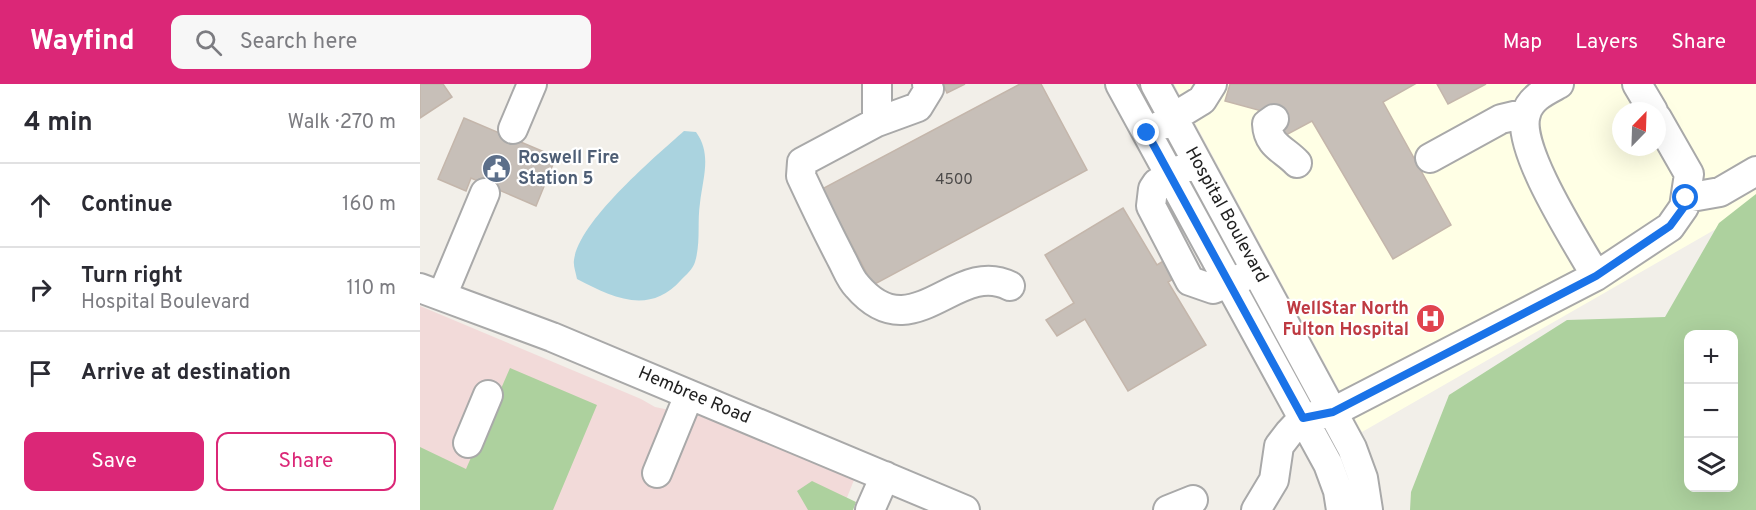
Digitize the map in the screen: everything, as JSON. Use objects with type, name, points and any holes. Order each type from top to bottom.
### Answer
[{"type":"street","points":[[513,129],[532,84]]},
{"type":"street","points":[[877,84],[877,122]]},
{"type":"street","points":[[927,84],[929,89],[918,107],[877,122],[802,162],[801,176],[856,285],[878,306],[899,311],[919,309],[976,282],[996,279],[1010,286]]},
{"type":"street","name":"Hospital Boulevard","points":[[1120,84],[1328,464],[1338,491],[1341,510]]},
{"type":"street","name":"Hospital Boulevard","points":[[1155,84],[1333,412],[1363,478],[1368,510]]},
{"type":"street","points":[[1147,133],[1202,100],[1212,84]]},
{"type":"street","points":[[1559,84],[1538,95],[1526,113],[1525,134],[1539,171],[1596,276]]},
{"type":"street","points":[[1637,84],[1648,102]]},
{"type":"street","points":[[1430,158],[1501,119],[1526,113]]},
{"type":"street","points":[[1274,119],[1267,124],[1268,136],[1275,146],[1297,163]]},
{"type":"street","points":[[1256,510],[1274,480],[1279,446],[1303,418],[1333,412],[1596,276],[1670,226],[1684,207],[1689,174],[1666,134]]},
{"type":"street","points":[[1170,175],[1197,162]]},
{"type":"street","points":[[1686,198],[1720,192],[1756,171]]},
{"type":"street","points":[[431,292],[485,194]]},
{"type":"street","points":[[1230,284],[1256,271]]},
{"type":"street","name":"Hembree Road","points":[[431,292],[552,336],[965,510]]},
{"type":"street","points":[[468,443],[488,395]]},
{"type":"street","points":[[657,473],[689,395]]},
{"type":"street","points":[[870,510],[885,476]]},
{"type":"shaded area","name":"WellStar North Fulton Hospital","points":[[1174,84],[1756,84],[1756,206],[1362,432]]},
{"type":"shaded area","points":[[420,306],[641,399],[655,407],[719,420],[851,476],[854,480],[842,510],[420,510]]},
{"type":"green space","points":[[1756,194],[1756,510],[1410,510],[1411,492],[1449,395],[1567,320],[1665,317],[1719,223]]},
{"type":"green space","points":[[510,368],[597,405],[553,510],[420,510],[420,447],[466,469]]},
{"type":"green space","points":[[812,481],[856,502],[853,510],[808,510],[797,491]]},
{"type":"water","points":[[684,131],[696,132],[701,140],[705,157],[699,210],[698,247],[691,269],[669,291],[656,298],[643,300],[617,297],[577,279],[574,260],[579,244],[589,227],[620,191]]},
{"type":"building","points":[[420,84],[443,84],[452,97],[420,118]]},
{"type":"building","points":[[943,84],[965,84],[947,93]]},
{"type":"building","points":[[1020,84],[1041,84],[1087,170],[873,285],[822,189]]},
{"type":"building","points":[[1230,84],[1415,84],[1383,102],[1451,225],[1393,259],[1312,121],[1286,135],[1273,110],[1269,113],[1225,101]]},
{"type":"building","points":[[1437,84],[1486,84],[1448,104]]},
{"type":"building","name":"Roswell Fire Station 5","points":[[464,118],[556,157],[536,206],[471,178],[466,191],[438,179]]},
{"type":"building","points":[[1123,208],[1157,265],[1178,252],[1189,270],[1168,282],[1206,345],[1128,391],[1085,319],[1057,336],[1046,320],[1074,303],[1045,255]]},
{"type":"place","name":"Roswell Fire Station 5","points":[[497,168]]},
{"type":"place","name":"WellStar North Fulton Hospital","points":[[1430,319]]},
{"type":"route","points":[[1147,133],[1303,418],[1333,412],[1596,276],[1670,226],[1684,207],[1686,198]]}]
